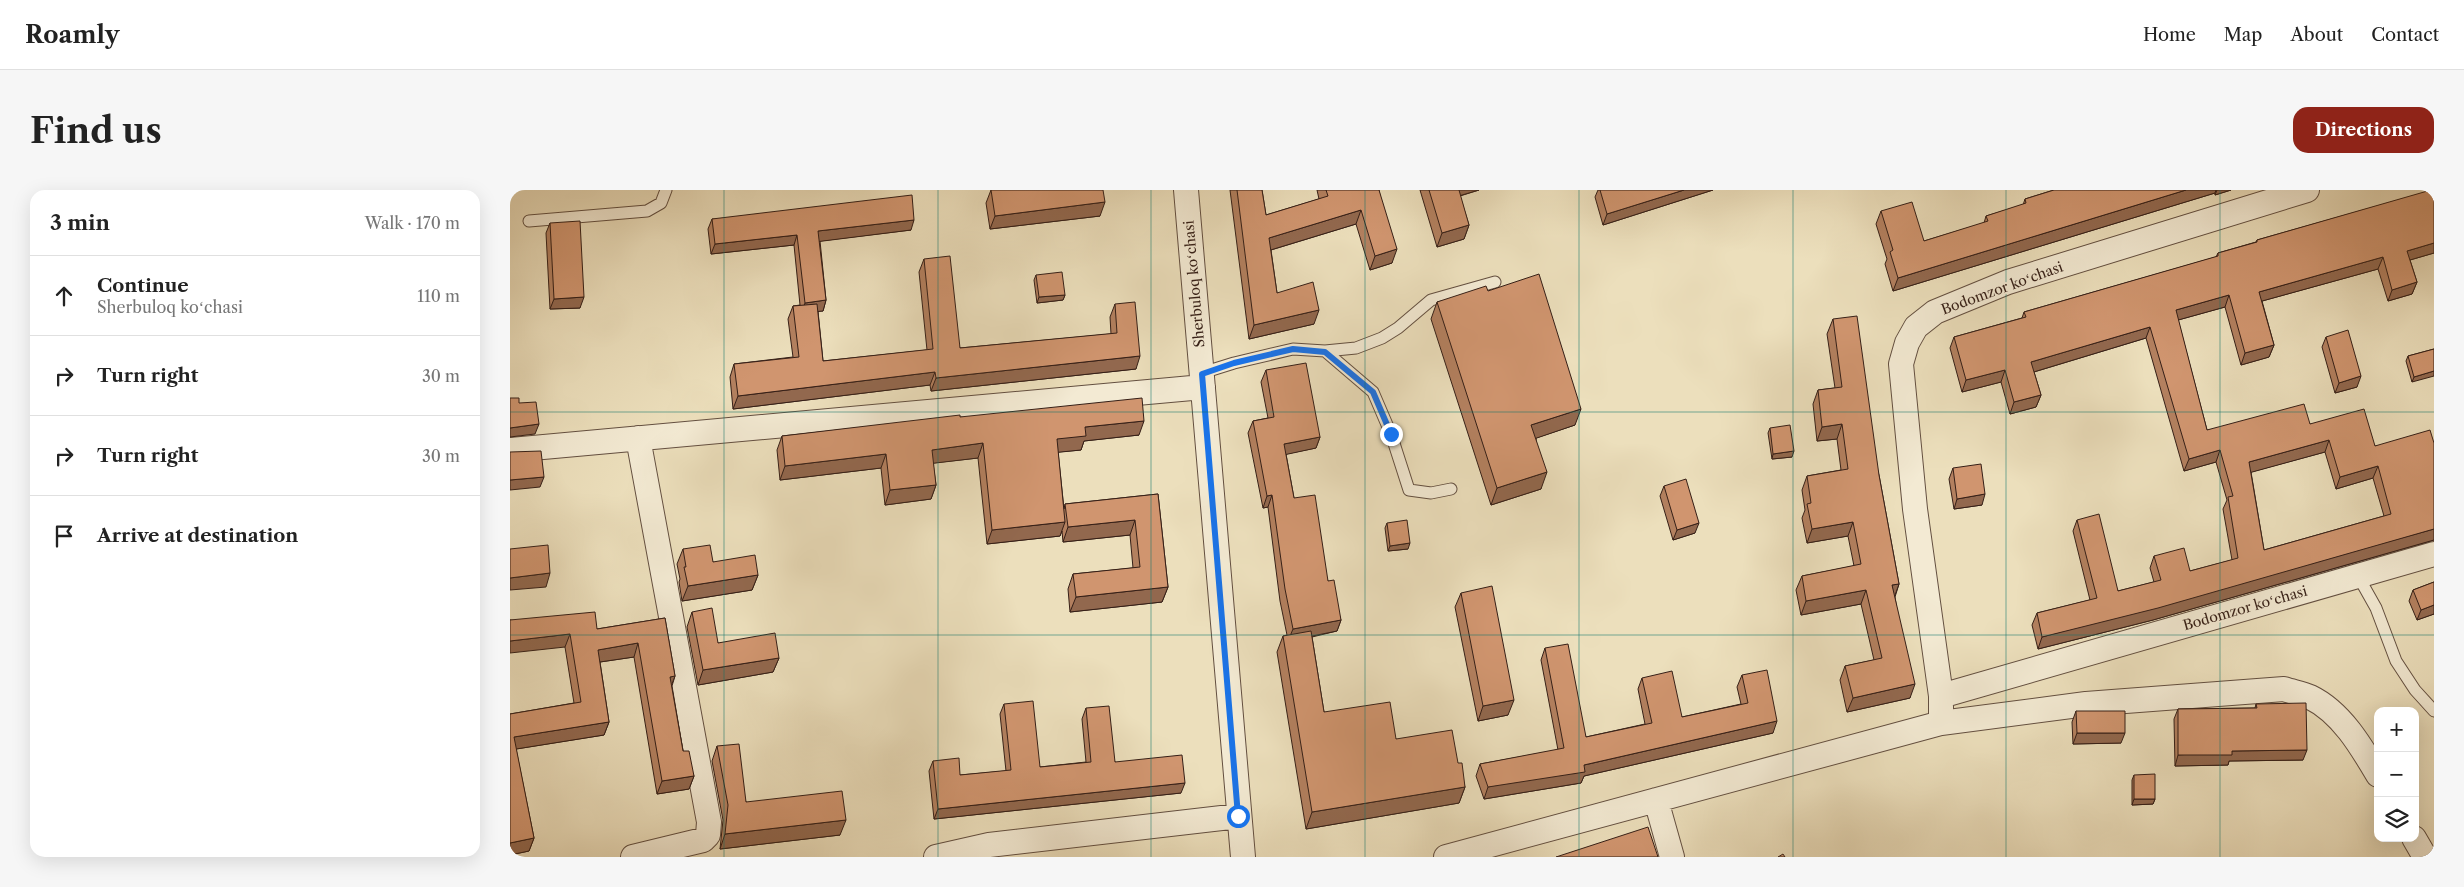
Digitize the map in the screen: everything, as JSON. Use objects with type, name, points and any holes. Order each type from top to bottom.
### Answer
[{"type":"street","name":"Sherbuloq koʻchasi","points":[[1186,190],[1238,816],[1244,857]]},
{"type":"street","name":"Bodomzor koʻchasi","points":[[1940,723],[1941,696],[1914,509],[1901,364],[1907,343],[1916,327],[1935,312],[2008,282],[2307,190]]},
{"type":"street","points":[[510,450],[1202,380]]},
{"type":"street","points":[[633,857],[693,844],[703,840],[708,835],[710,822],[638,438]]},
{"type":"street","name":"Bodomzor koʻchasi","points":[[1941,696],[2434,554]]},
{"type":"street","points":[[1446,857],[1940,723],[2086,704],[2284,689],[2309,697],[2330,710],[2356,740],[2374,769]]},
{"type":"street","points":[[1656,800],[1672,857]]},
{"type":"street","points":[[936,857],[989,845],[1238,816]]},
{"type":"street","points":[[2416,842],[2425,857]]},
{"type":"lane","points":[[529,221],[647,211],[661,204],[666,190]]},
{"type":"lane","points":[[1202,380],[1234,363],[1293,349],[1325,352],[1356,348],[1382,338],[1398,328],[1431,300],[1495,282]]},
{"type":"lane","points":[[1325,352],[1373,392],[1391,434],[1409,490],[1431,493],[1451,489]]},
{"type":"lane","points":[[2358,576],[2376,608],[2396,661],[2415,690],[2434,711]]},
{"type":"building","points":[[991,190],[1103,190],[1105,202],[995,216]]},
{"type":"building","points":[[1237,190],[1262,190],[1266,215],[1328,196],[1326,190],[1379,190],[1397,249],[1375,256],[1361,210],[1269,238],[1277,293],[1313,282],[1319,310],[1254,325]]},
{"type":"building","points":[[1429,190],[1459,190],[1469,225],[1442,233]]},
{"type":"building","points":[[1600,190],[1684,190],[1607,214]]},
{"type":"building","points":[[2054,190],[2186,190],[1898,278],[1890,252],[1893,250],[1881,211],[1912,202],[1924,241],[1988,221],[1986,216],[2026,203],[2025,199]]},
{"type":"building","points":[[2434,190],[2434,243],[2407,251],[2417,282],[2392,290],[2383,257],[2259,292],[2274,345],[2245,353],[2229,295],[2176,310],[2207,430],[2304,404],[2310,424],[2364,409],[2375,446],[2430,430],[2434,443],[2434,529],[2158,608],[2042,637],[2037,613],[2097,598],[2077,520],[2099,514],[2118,591],[2161,580],[2154,556],[2184,548],[2190,571],[2238,558],[2228,497],[2233,496],[2220,450],[2189,459],[2150,327],[2031,362],[2041,395],[2014,402],[2005,370],[1966,380],[1954,337],[2026,317],[2024,312],[2218,256],[2218,253],[2257,242],[2257,240]],"holes":[[[2329,440],[2340,477],[2378,466],[2391,514],[2264,550],[2249,462]]]},
{"type":"building","points":[[912,195],[914,220],[818,231],[826,300],[805,303],[797,235],[715,244],[712,219]]},
{"type":"building","points":[[580,221],[584,297],[554,299],[550,223]]},
{"type":"building","points":[[950,256],[960,348],[1117,333],[1115,304],[1135,302],[1140,356],[936,378],[935,372],[738,396],[734,364],[799,357],[793,306],[817,304],[823,361],[933,349],[924,259]]},
{"type":"building","points":[[1062,272],[1065,295],[1039,297],[1036,275]]},
{"type":"building","points":[[1539,274],[1581,409],[1531,425],[1547,472],[1497,488],[1437,302],[1486,286],[1488,291]]},
{"type":"building","points":[[1857,316],[1879,475],[1899,584],[1892,585],[1915,684],[1853,698],[1845,666],[1882,658],[1866,590],[1806,601],[1802,576],[1861,564],[1853,522],[1812,529],[1807,504],[1811,503],[1807,476],[1848,469],[1842,424],[1822,427],[1818,390],[1842,387],[1833,319]]},
{"type":"building","points":[[2348,330],[2361,376],[2339,383],[2326,337]]},
{"type":"building","points":[[2434,349],[2434,371],[2414,377],[2408,356]]},
{"type":"building","points":[[1306,363],[1320,437],[1284,444],[1294,498],[1315,495],[1328,581],[1334,580],[1341,620],[1293,629],[1285,589],[1272,495],[1267,496],[1253,421],[1274,417],[1266,370]]},
{"type":"building","points":[[510,398],[519,398],[519,403],[536,402],[539,424],[510,428]]},
{"type":"building","points":[[1142,398],[1144,421],[1085,427],[1086,436],[1057,439],[1065,522],[992,530],[983,443],[932,450],[936,485],[890,490],[886,454],[785,466],[782,436],[960,415],[960,417]]},
{"type":"building","points":[[1790,425],[1794,451],[1773,454],[1770,428]]},
{"type":"building","points":[[541,451],[544,477],[510,480],[510,452]]},
{"type":"building","points":[[1981,464],[1985,494],[1957,499],[1953,468]]},
{"type":"building","points":[[1686,479],[1699,523],[1677,530],[1664,486]]},
{"type":"building","points":[[1158,494],[1168,587],[1076,597],[1073,574],[1140,567],[1135,520],[1068,527],[1065,504]]},
{"type":"building","points":[[1407,520],[1410,543],[1390,546],[1387,523]]},
{"type":"building","points":[[548,545],[550,573],[510,578],[510,549]]},
{"type":"building","points":[[710,545],[713,562],[755,555],[758,575],[688,586],[683,549]]},
{"type":"building","points":[[2434,582],[2434,605],[2421,610],[2413,590]]},
{"type":"building","points":[[1492,586],[1514,700],[1483,706],[1461,593]]},
{"type":"building","points":[[712,608],[718,643],[775,633],[779,658],[703,670],[692,612]]},
{"type":"building","points":[[595,612],[597,629],[665,618],[675,676],[670,677],[683,751],[689,751],[694,776],[662,781],[638,643],[598,650],[609,722],[514,737],[534,838],[510,843],[510,714],[581,702],[570,634],[510,641],[510,620]]},
{"type":"building","points":[[1311,631],[1324,712],[1390,702],[1396,739],[1452,730],[1458,763],[1462,763],[1465,787],[1312,812],[1283,636]]},
{"type":"building","points":[[1568,644],[1586,737],[1652,723],[1642,678],[1672,671],[1682,717],[1748,703],[1742,675],[1767,670],[1777,721],[1584,765],[1585,772],[1488,787],[1480,764],[1564,748],[1545,648]]},
{"type":"building","points":[[1033,701],[1040,767],[1091,762],[1086,708],[1109,706],[1115,762],[1182,755],[1185,783],[938,809],[933,761],[959,758],[960,775],[1011,770],[1004,704]]},
{"type":"building","points":[[2306,703],[2307,750],[2232,751],[2232,755],[2178,755],[2178,709],[2257,708],[2256,704]]},
{"type":"building","points":[[2076,711],[2125,711],[2125,733],[2077,733]]},
{"type":"building","points":[[739,744],[746,802],[842,791],[846,820],[725,834],[728,805],[717,746]]},
{"type":"building","points":[[2155,774],[2155,799],[2134,799],[2134,775]]},
{"type":"building","points":[[1648,827],[1658,857],[1556,857]]},
{"type":"route","points":[[1238,816],[1202,374],[1234,363],[1293,349],[1325,352],[1354,374],[1373,392],[1391,434]]}]
